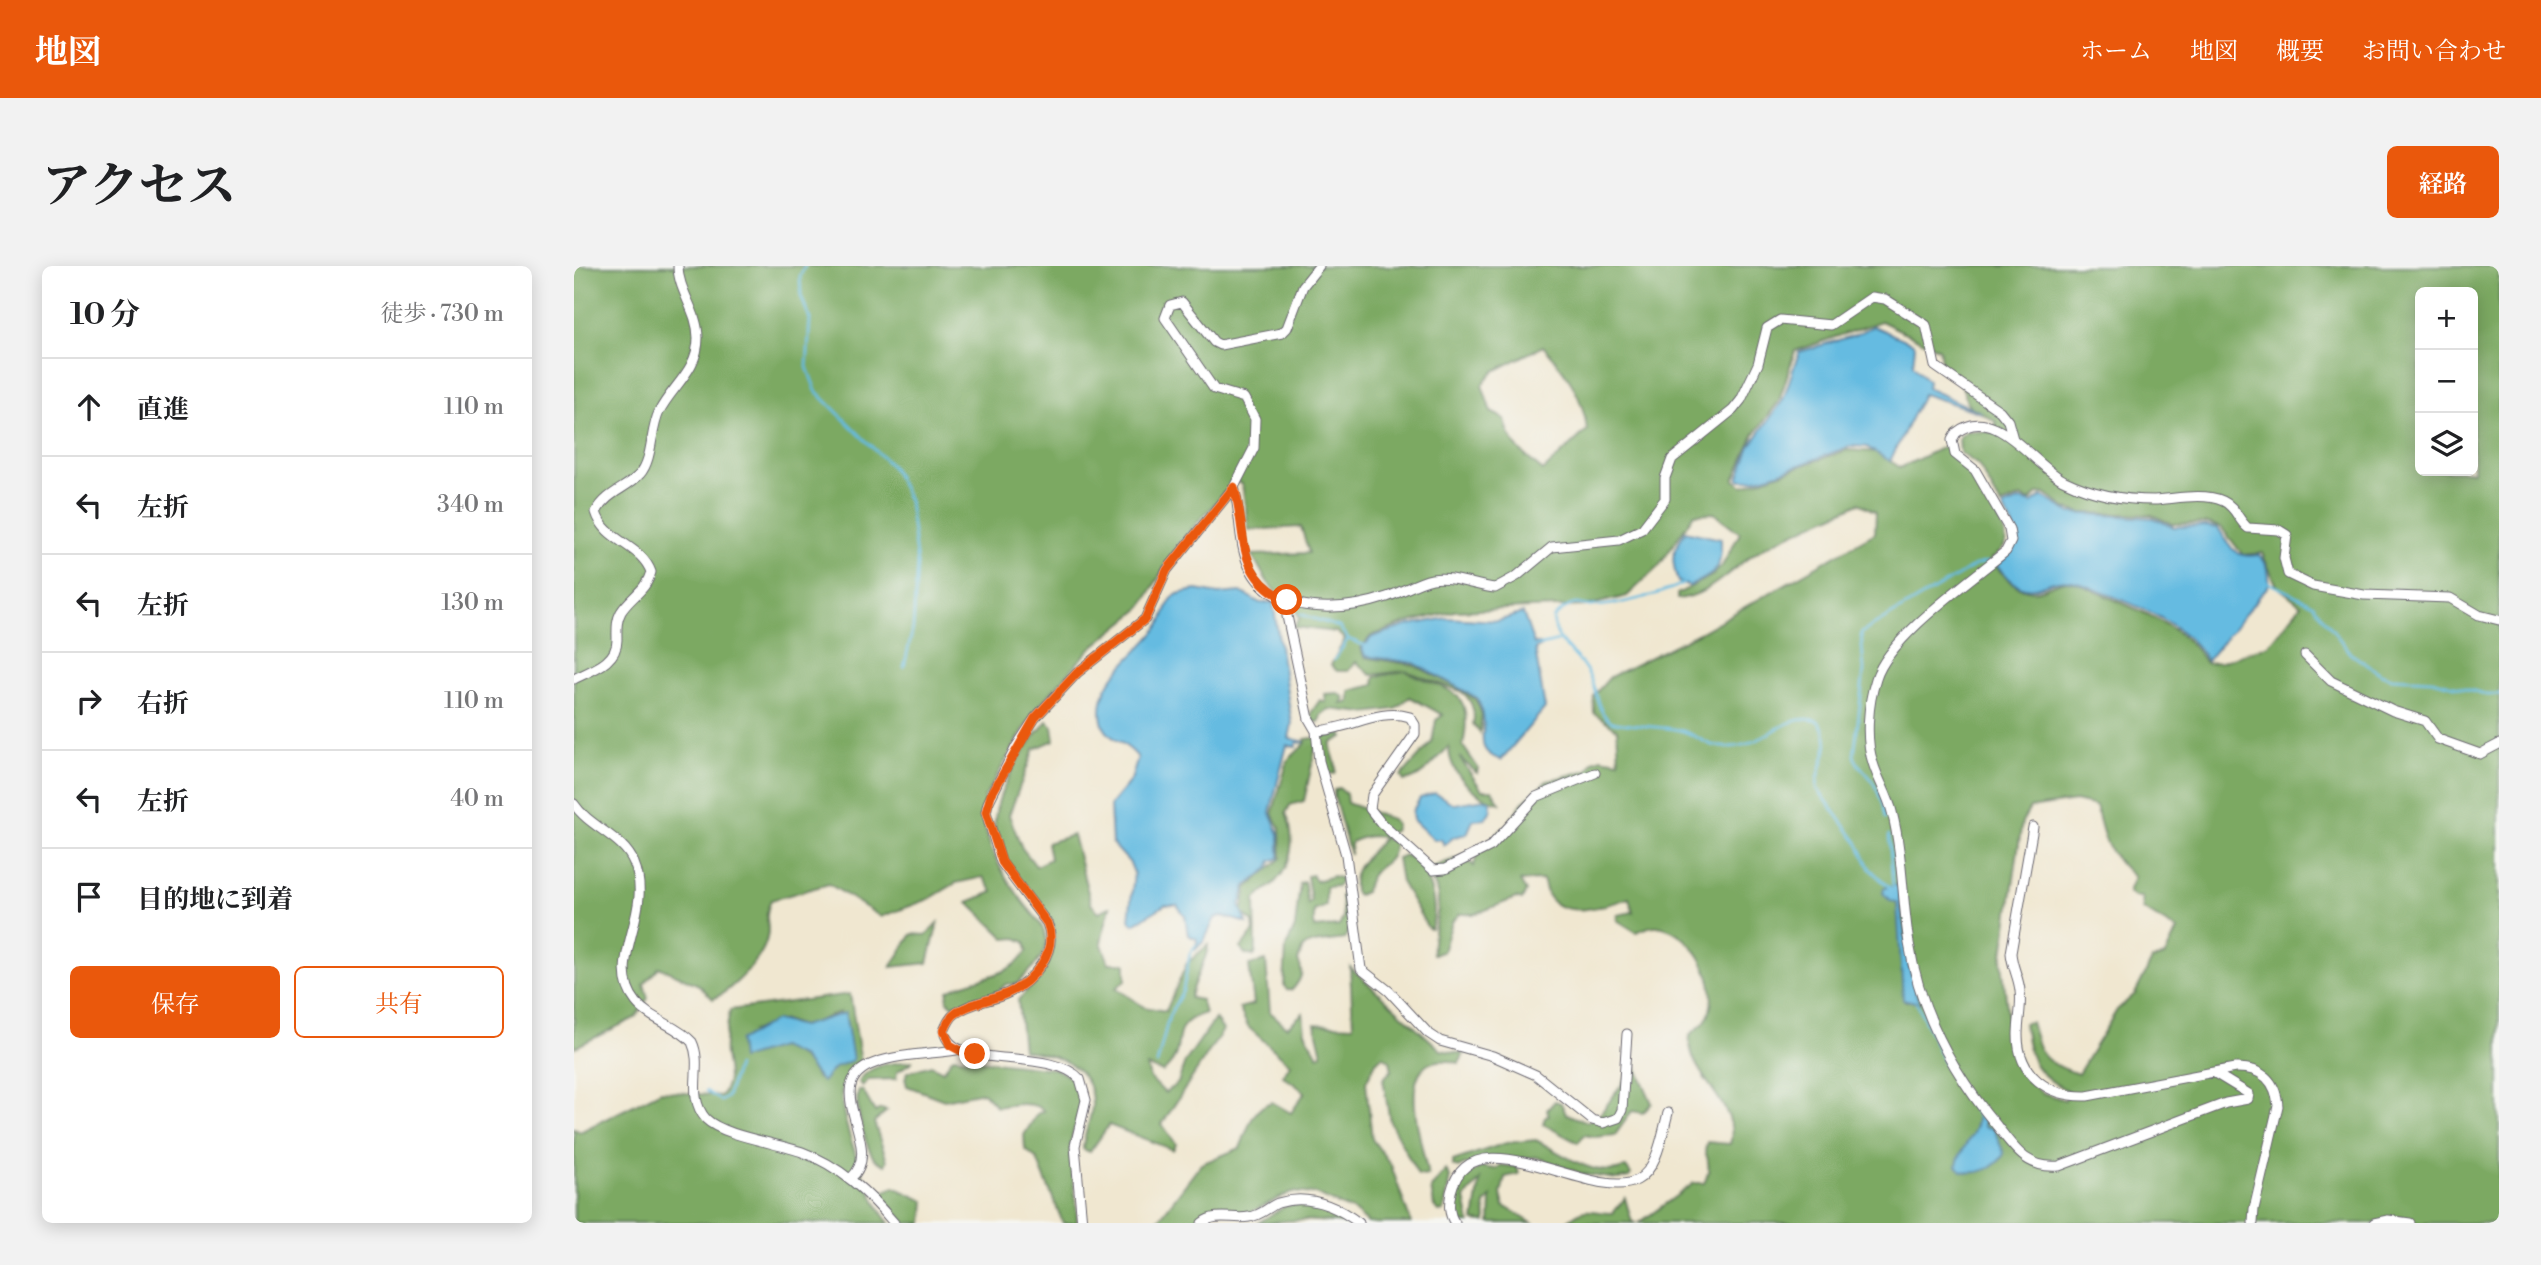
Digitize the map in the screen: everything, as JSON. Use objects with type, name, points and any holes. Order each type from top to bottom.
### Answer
[{"type":"street","points":[[574,679],[607,662],[615,650],[618,619],[622,610],[649,581],[651,572],[648,563],[600,525],[596,512],[602,501],[638,476],[645,467],[659,411],[687,373],[697,351],[695,312],[682,286],[678,266]]},
{"type":"street","points":[[956,1050],[950,1045],[944,1031],[954,1014],[1018,988],[1045,959],[1050,940],[1050,930],[1041,914],[1002,862],[986,812],[991,795],[1035,718],[1077,673],[1145,619],[1167,570],[1234,487],[1256,440],[1252,410],[1238,394],[1213,389],[1165,318],[1165,310],[1170,305],[1182,303],[1214,342],[1220,345],[1274,336],[1287,328],[1303,286],[1319,266]]},
{"type":"street","points":[[1234,487],[1249,568],[1267,591],[1287,600],[1320,607],[1343,607],[1387,597],[1431,579],[1443,578],[1495,588],[1510,580],[1552,547],[1619,540],[1642,529],[1661,506],[1666,490],[1665,478],[1672,459],[1733,410],[1741,400],[1758,364],[1767,328],[1780,320],[1830,325],[1872,297],[1885,299],[1926,325],[1935,366],[2000,411],[2008,421],[2013,439]]},
{"type":"street","points":[[2213,1072],[2249,1094],[2248,1099],[2226,1103],[2059,1166],[2037,1166],[2029,1164],[1968,1092],[1926,1010],[1909,942],[1892,812],[1869,750],[1873,690],[1880,667],[1895,646],[2006,551],[2011,541],[2009,529],[1975,470],[1955,454],[1952,440],[1956,433],[1978,425],[1996,429],[2013,439],[2062,480],[2107,495],[2154,500],[2194,497],[2227,503],[2248,528],[2278,530],[2287,535],[2284,558],[2288,574],[2313,586],[2364,595],[2450,598],[2479,615],[2499,620]]},
{"type":"street","points":[[1287,600],[1287,615],[1309,719],[1316,731],[1319,761],[1346,855],[1361,969],[1389,991],[1428,1033],[1440,1041],[1493,1056],[1536,1075],[1592,1120],[1603,1124],[1618,1118],[1622,1110],[1627,1034]]},
{"type":"street","points":[[2305,656],[2331,681],[2393,711],[2425,721],[2438,739],[2480,754],[2499,744]]},
{"type":"street","points":[[1316,731],[1336,730],[1396,712],[1410,717],[1415,725],[1415,734],[1372,795],[1370,809],[1433,870],[1445,869],[1491,846],[1536,797],[1595,773]]},
{"type":"street","points":[[574,804],[634,860],[642,884],[638,918],[624,964],[625,981],[638,1004],[692,1042],[697,1061],[695,1098],[707,1120],[731,1131],[804,1153],[851,1178],[894,1223]]},
{"type":"street","points":[[2033,827],[2011,953],[2013,972],[2020,988],[2018,1038],[2023,1062],[2035,1081],[2053,1092],[2087,1097],[2235,1068],[2258,1071],[2267,1077],[2277,1095],[2278,1106],[2253,1209],[2253,1223]]},
{"type":"street","points":[[851,1178],[858,1172],[864,1157],[850,1108],[855,1079],[862,1070],[884,1060],[956,1050],[1056,1064],[1080,1079],[1086,1100],[1076,1146],[1082,1223]]},
{"type":"street","points":[[1455,1223],[1449,1202],[1455,1177],[1467,1167],[1479,1162],[1513,1160],[1617,1184],[1635,1181],[1650,1167],[1668,1113]]},
{"type":"street","points":[[1202,1223],[1218,1217],[1257,1216],[1276,1204],[1296,1199],[1318,1201],[1359,1223]]},
{"type":"street","points":[[2374,1223],[2388,1220],[2410,1223]]},
{"type":"green space","points":[[574,266],[2499,266],[2499,1223],[1639,1223],[1694,1183],[1704,1183],[1709,1167],[1705,1151],[1707,1142],[1730,1144],[1732,1129],[1728,1116],[1691,1050],[1690,1035],[1705,1022],[1711,1007],[1709,977],[1702,962],[1694,949],[1671,930],[1654,926],[1636,932],[1617,920],[1617,915],[1633,912],[1629,898],[1587,909],[1564,908],[1555,904],[1548,896],[1543,880],[1520,881],[1526,891],[1522,900],[1516,898],[1475,914],[1460,914],[1452,922],[1443,952],[1433,954],[1438,896],[1430,875],[1435,866],[1463,856],[1474,866],[1478,849],[1505,827],[1523,802],[1547,781],[1588,770],[1593,761],[1601,758],[1619,761],[1617,729],[1594,713],[1593,696],[1610,677],[1699,633],[1875,533],[1876,512],[1859,503],[1765,547],[1712,585],[1690,597],[1677,599],[1677,594],[1713,575],[1722,566],[1740,533],[1714,513],[1694,514],[1659,566],[1627,596],[1586,606],[1455,611],[1406,623],[1371,636],[1361,648],[1364,657],[1414,665],[1476,700],[1482,714],[1480,733],[1473,724],[1473,710],[1464,694],[1406,671],[1446,688],[1461,701],[1466,726],[1463,746],[1478,768],[1477,773],[1459,757],[1482,790],[1492,790],[1500,803],[1482,796],[1465,783],[1453,766],[1449,746],[1423,773],[1404,781],[1401,776],[1432,742],[1436,720],[1443,715],[1410,697],[1395,709],[1365,713],[1329,709],[1321,715],[1319,722],[1313,722],[1311,713],[1320,700],[1326,702],[1325,694],[1338,693],[1345,698],[1342,704],[1350,702],[1350,691],[1374,685],[1375,677],[1405,671],[1371,675],[1356,662],[1348,671],[1337,671],[1331,665],[1345,639],[1336,632],[1294,627],[1300,618],[1297,612],[1270,585],[1252,555],[1309,553],[1301,527],[1249,530],[1242,484],[1235,481],[1178,544],[1141,608],[1090,649],[1035,710],[984,798],[985,827],[993,854],[1007,879],[1038,920],[1046,940],[1040,959],[1016,984],[1006,984],[988,997],[974,1002],[952,1005],[947,1000],[948,991],[1011,967],[1027,951],[1025,942],[1016,938],[1006,939],[968,902],[993,892],[983,877],[956,883],[929,899],[881,917],[829,884],[771,900],[767,913],[768,933],[760,955],[746,973],[721,995],[713,999],[699,985],[659,967],[644,984],[648,998],[635,1018],[574,1048]],"holes":[[[1881,321],[1939,349],[1942,368],[1960,380],[1968,405],[1996,422],[1992,432],[1967,431],[1959,437],[1960,453],[1978,465],[2001,505],[2021,497],[2030,501],[2039,493],[2045,494],[2067,509],[2082,513],[2152,515],[2172,524],[2208,523],[2221,527],[2243,555],[2262,553],[2277,586],[2301,605],[2269,645],[2221,662],[2206,663],[2197,650],[2174,630],[2147,614],[2082,585],[2069,581],[2034,591],[2020,587],[1990,560],[2005,545],[2004,530],[1972,472],[1945,446],[1900,468],[1880,452],[1847,450],[1743,486],[1734,480],[1754,435],[1779,401],[1795,351]],[[1543,346],[1566,375],[1577,395],[1587,430],[1543,471],[1514,442],[1505,419],[1491,412],[1482,385],[1494,371]],[[2075,801],[2096,806],[2108,846],[2134,877],[2128,892],[2134,897],[2142,897],[2143,909],[2177,930],[2165,956],[2152,960],[2135,994],[2117,1010],[2078,1074],[2045,1057],[2031,1022],[2024,1023],[2035,1064],[2048,1078],[2068,1091],[2065,1100],[2043,1093],[2024,1077],[2009,1027],[2002,961],[2022,822],[2030,808]],[[1898,886],[1914,1001],[1905,1001],[1897,902],[1884,888]]]},
{"type":"green space","points":[[1047,721],[1053,726],[1055,740],[1034,749],[1009,815],[1022,848],[1036,866],[1050,859],[1047,843],[1073,835],[1091,904],[1099,912],[1110,907],[1101,942],[1109,963],[1126,963],[1126,980],[1116,988],[1144,1007],[1166,1011],[1187,963],[1208,945],[1190,998],[1201,1000],[1205,1013],[1184,1025],[1180,1031],[1176,1054],[1163,1072],[1147,1066],[1150,1078],[1165,1093],[1178,1083],[1185,1062],[1215,1019],[1223,1030],[1162,1124],[1176,1144],[1173,1150],[1109,1125],[1090,1152],[1083,1149],[1092,1106],[1091,1092],[1086,1081],[1071,1064],[1048,1055],[1023,1050],[1018,1000],[1034,983],[1050,959],[1054,925],[1007,862],[998,845],[995,826],[1001,793],[1009,776]]},
{"type":"green space","points":[[1342,734],[1343,737],[1331,743],[1335,774],[1327,773],[1324,768],[1326,754],[1316,746],[1304,801],[1290,805],[1286,813],[1292,839],[1289,857],[1282,874],[1255,900],[1256,952],[1254,956],[1245,954],[1241,948],[1254,931],[1253,922],[1242,913],[1247,888],[1281,858],[1280,828],[1272,814],[1288,760],[1306,743],[1305,739]]},
{"type":"green space","points":[[1339,788],[1346,794],[1347,803],[1392,819],[1396,825],[1394,831],[1382,837],[1366,837],[1351,842],[1350,855],[1334,796],[1334,790]]},
{"type":"green space","points":[[1383,838],[1394,842],[1392,855],[1372,875],[1365,892],[1358,895],[1354,892],[1354,882],[1358,868]]},
{"type":"green space","points":[[1405,855],[1420,868],[1430,887],[1434,909],[1431,929],[1401,882],[1397,858]]},
{"type":"green space","points":[[1312,875],[1316,881],[1333,876],[1342,879],[1338,886],[1326,887],[1326,906],[1314,911],[1314,928],[1339,926],[1343,918],[1341,895],[1345,892],[1348,893],[1351,925],[1345,939],[1303,947],[1298,961],[1301,977],[1292,990],[1287,990],[1284,986],[1286,947],[1295,927],[1300,883],[1304,882],[1308,904],[1311,901],[1307,876]]},
{"type":"green space","points":[[938,923],[928,963],[891,967],[912,934],[926,935]]},
{"type":"green space","points":[[1266,961],[1270,1012],[1287,1027],[1303,1013],[1305,1032],[1318,1056],[1322,1054],[1315,1024],[1353,1026],[1350,967],[1441,1050],[1464,1054],[1459,1063],[1437,1061],[1423,1068],[1416,1081],[1416,1119],[1428,1176],[1418,1175],[1390,1122],[1383,1079],[1392,1070],[1390,1061],[1383,1056],[1376,1062],[1366,1082],[1372,1139],[1391,1165],[1411,1223],[1368,1223],[1354,1211],[1315,1194],[1291,1192],[1247,1214],[1210,1210],[1194,1223],[1156,1223],[1201,1164],[1240,1148],[1251,1120],[1259,1109],[1272,1102],[1291,1113],[1305,1092],[1283,1076],[1290,1064],[1248,1027],[1239,1008],[1254,1004],[1249,965]]},
{"type":"green space","points":[[850,994],[861,1062],[843,1086],[842,1102],[857,1159],[889,1223],[574,1223],[574,1128],[580,1132],[661,1091],[721,1096],[728,1080],[725,1044],[730,1010]],"holes":[[[840,1012],[843,1063],[817,1079],[813,1070],[799,1056],[752,1031],[784,1020],[802,1026]]]},
{"type":"green space","points":[[1630,1053],[1652,1103],[1643,1113],[1632,1111],[1615,1135],[1584,1135],[1578,1143],[1543,1124],[1545,1117],[1549,1115],[1547,1110],[1555,1101],[1561,1103],[1566,1114],[1587,1122],[1601,1113],[1629,1072]]},
{"type":"green space","points":[[953,1057],[1055,1069],[1079,1087],[1081,1106],[1070,1152],[1077,1223],[1063,1223],[1037,1159],[1025,1149],[1024,1135],[1037,1114],[1044,1111],[1028,1104],[997,1107],[983,1092],[944,1100],[907,1086],[905,1078],[908,1072],[931,1065],[943,1071]]},
{"type":"green space","points":[[913,1061],[897,1072],[896,1079],[868,1080],[863,1086],[859,1082],[875,1068]]},
{"type":"green space","points":[[859,1090],[863,1091],[875,1112],[881,1109],[887,1111],[874,1122],[887,1161],[885,1165],[871,1154],[864,1136],[859,1114]]},
{"type":"green space","points":[[1536,1140],[1580,1164],[1604,1171],[1626,1167],[1631,1174],[1629,1177],[1617,1179],[1582,1174],[1536,1157],[1464,1165],[1458,1168],[1453,1166],[1453,1161],[1506,1143]]},
{"type":"green space","points":[[1501,1165],[1517,1167],[1519,1174],[1505,1177],[1501,1194],[1504,1206],[1532,1223],[1490,1223],[1491,1197],[1485,1204],[1486,1222],[1474,1221],[1480,1180],[1465,1198],[1470,1223],[1457,1223],[1454,1205],[1461,1184],[1481,1167],[1496,1169]]},
{"type":"green space","points":[[1446,1170],[1450,1177],[1444,1211],[1439,1212],[1434,1206],[1431,1188]]},
{"type":"green space","points":[[894,1187],[925,1201],[923,1223],[906,1223],[879,1194]]},
{"type":"green space","points":[[1625,1198],[1632,1222],[1636,1223],[1565,1223],[1588,1210],[1613,1213]]},
{"type":"green space","points":[[1315,1205],[1351,1223],[1301,1220],[1257,1223],[1286,1206]]},
{"type":"water","points":[[1873,326],[1913,343],[1913,365],[1928,381],[1927,388],[1982,413],[1923,394],[1890,461],[1867,447],[1853,446],[1760,478],[1738,479],[1750,446],[1783,400],[1799,352],[1855,335]]},
{"type":"water","points":[[2042,496],[2071,513],[2153,518],[2174,527],[2218,528],[2238,553],[2259,555],[2262,558],[2269,574],[2268,586],[2207,661],[2196,645],[2182,632],[2131,603],[2077,582],[2065,580],[2029,588],[2010,579],[1997,565],[2011,553],[2017,535],[2003,507],[2020,500],[2032,503]]},
{"type":"water","points":[[1685,531],[1721,539],[1719,564],[1716,569],[1690,586],[1678,582],[1673,561],[1675,550]]},
{"type":"water","points":[[1197,590],[1218,594],[1241,592],[1260,603],[1273,602],[1292,724],[1289,738],[1305,742],[1296,743],[1296,747],[1287,745],[1270,812],[1279,834],[1279,858],[1271,861],[1268,869],[1246,886],[1240,906],[1247,923],[1222,916],[1215,918],[1204,941],[1196,949],[1197,939],[1188,935],[1185,916],[1177,905],[1165,905],[1134,924],[1129,920],[1134,873],[1130,863],[1112,843],[1110,805],[1131,780],[1138,758],[1104,728],[1101,705],[1112,679],[1153,634],[1173,598],[1181,593]]},
{"type":"water","points":[[1523,613],[1534,644],[1539,644],[1540,647],[1535,649],[1545,708],[1501,760],[1492,756],[1484,746],[1483,714],[1477,698],[1414,663],[1365,656],[1362,648],[1372,637],[1409,625],[1447,618],[1498,621]]},
{"type":"water","points":[[1435,793],[1454,804],[1490,800],[1491,810],[1485,819],[1473,820],[1467,834],[1454,837],[1444,845],[1441,839],[1434,840],[1413,820],[1412,812],[1420,798]]},
{"type":"water","points":[[1898,885],[1909,966],[1919,1003],[1903,999],[1897,902],[1890,901],[1883,893],[1884,888]]},
{"type":"water","points":[[845,1013],[853,1060],[834,1068],[822,1082],[801,1056],[780,1047],[741,1059],[739,1041],[776,1020],[802,1026]]},
{"type":"water","points":[[1983,1117],[1984,1126],[1994,1129],[2004,1154],[1986,1170],[1962,1171],[1957,1166],[1958,1160],[1974,1130],[1977,1118]]},
{"type":"waterway","points":[[805,266],[800,276],[801,296],[810,319],[807,367],[816,391],[892,467],[909,501],[917,564],[913,628],[904,667]]},
{"type":"waterway","points":[[1885,818],[1876,788],[1854,756],[1864,670],[1861,633],[1976,565],[1987,562]]},
{"type":"waterway","points":[[2267,582],[2313,604],[2350,653],[2381,674],[2392,678],[2432,680],[2485,694],[2499,694]]},
{"type":"waterway","points":[[1684,583],[1626,602],[1573,605],[1553,619],[1563,644],[1589,675],[1602,712],[1611,721],[1684,731],[1710,744],[1727,747],[1749,743],[1797,721],[1818,721],[1824,730],[1826,746],[1817,788],[1857,842],[1870,869],[1891,889]]},
{"type":"waterway","points":[[1300,614],[1339,627],[1348,639],[1366,646]]},
{"type":"waterway","points":[[1334,660],[1348,639]]},
{"type":"waterway","points":[[1538,646],[1558,641]]},
{"type":"waterway","points":[[1889,835],[1893,887]]},
{"type":"waterway","points":[[1157,1064],[1169,1016],[1183,990],[1190,953],[1196,945]]},
{"type":"waterway","points":[[1917,1003],[1946,1067],[1980,1119]]},
{"type":"waterway","points":[[706,1091],[721,1101],[727,1097],[737,1066]]},
{"type":"route","points":[[975,1054],[956,1050],[950,1045],[944,1031],[948,1022],[954,1014],[966,1007],[1018,988],[1033,974],[1049,950],[1050,930],[1047,923],[1006,870],[986,812],[991,795],[1016,747],[1035,718],[1077,673],[1145,619],[1167,570],[1234,487],[1249,568],[1267,591],[1287,600]]}]
